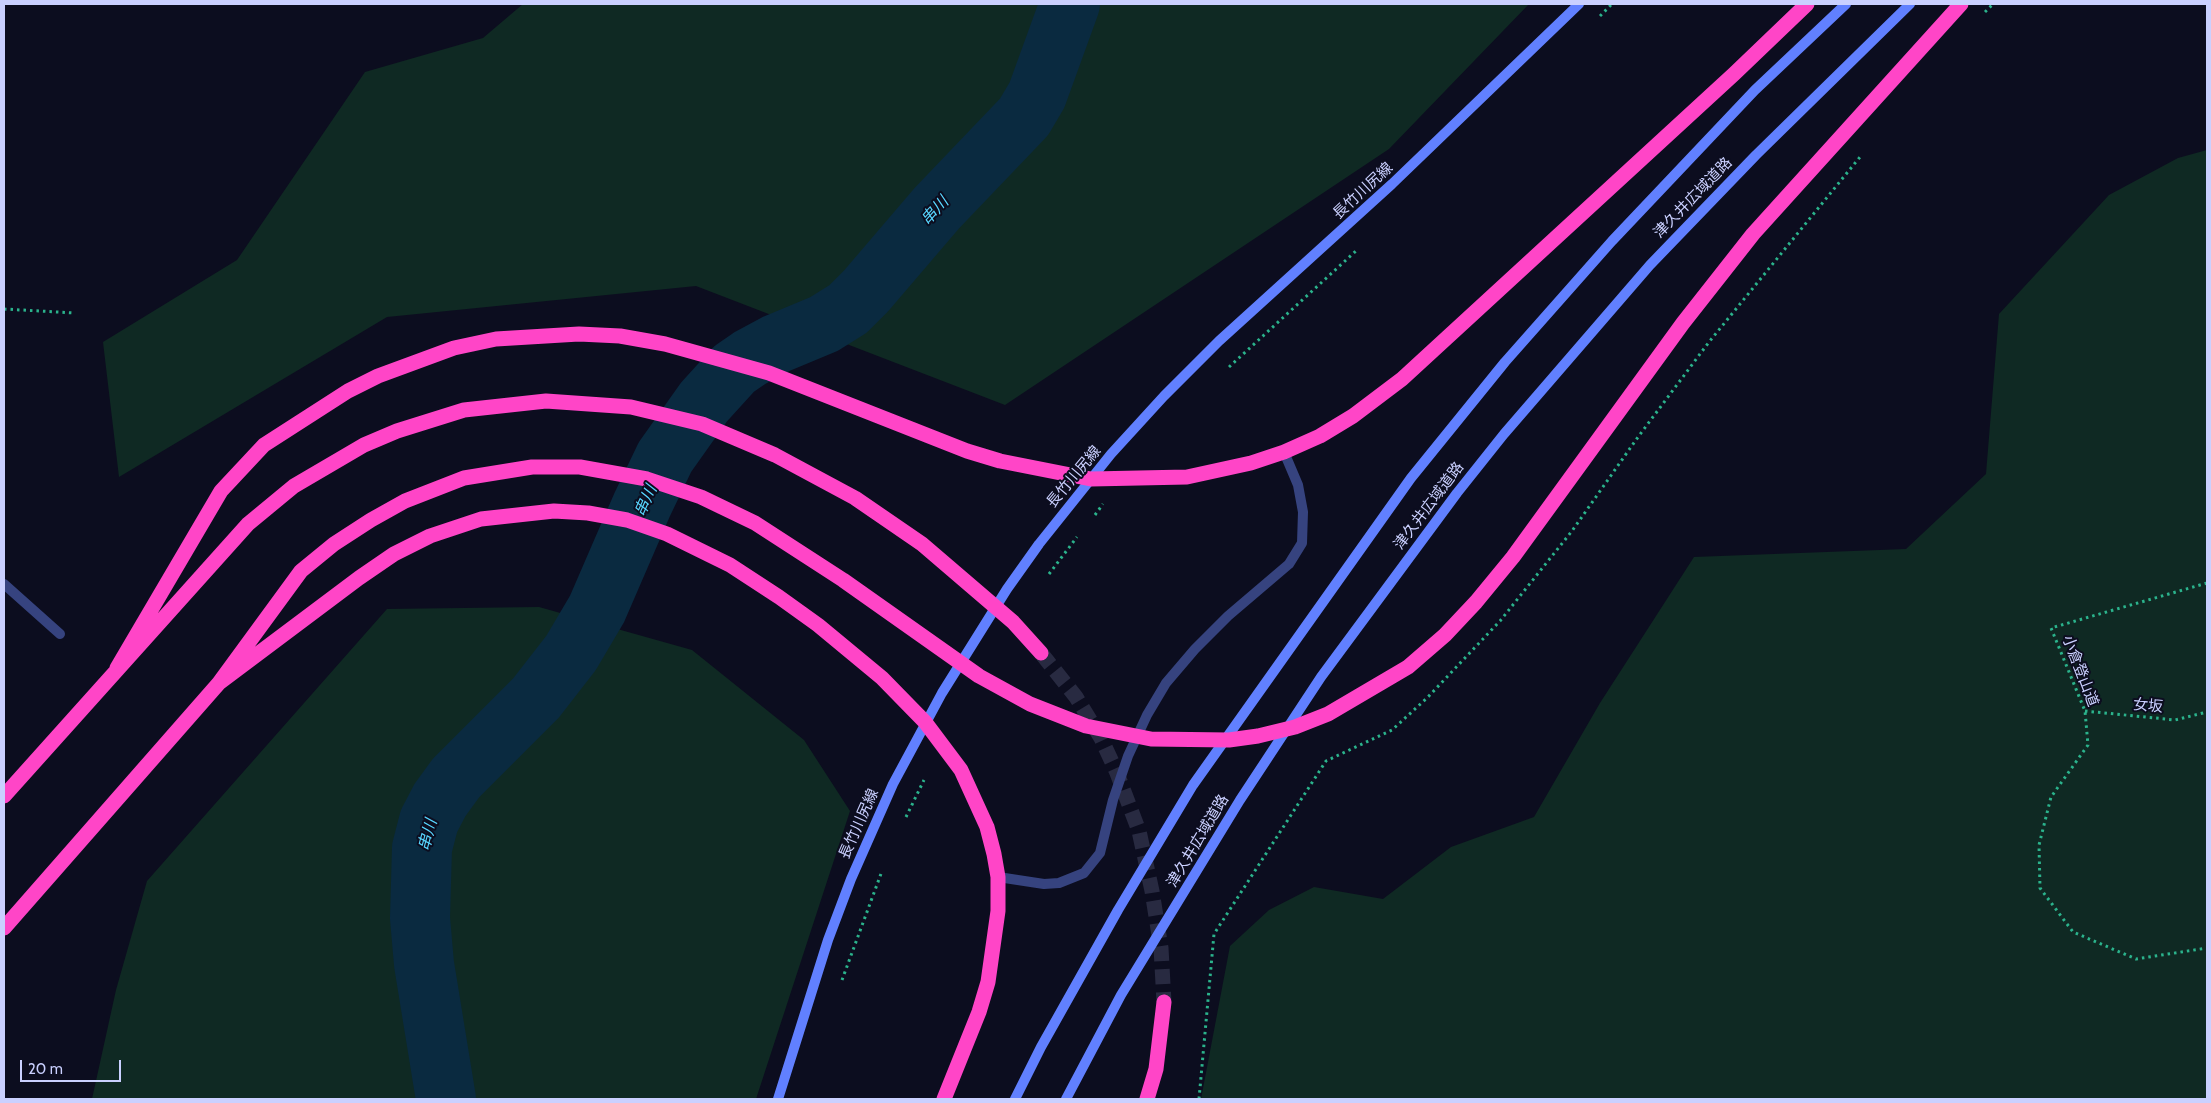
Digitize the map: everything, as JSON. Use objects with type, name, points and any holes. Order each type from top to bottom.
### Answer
[{"type":"highway","points":[[117,668],[221,491],[264,445],[348,391],[411,362],[454,348],[496,339],[579,334],[620,336],[665,344],[769,373],[929,437],[1000,461],[1091,479],[1187,477],[1234,468],[1284,452],[1320,436],[1353,416],[1402,379],[1734,74],[1807,4]]},
{"type":"highway","points":[[4,928],[219,683],[301,572],[334,544],[405,501],[464,478],[532,467],[580,467],[621,473],[662,483],[701,497],[755,522],[843,580],[979,676],[1030,704],[1086,726],[1151,739],[1192,741],[1248,738],[1295,727],[1320,718],[1371,691],[1408,667],[1445,635],[1476,602],[1513,557],[1682,323],[1753,234],[1961,4]]},
{"type":"highway","points":[[4,796],[248,524],[294,486],[364,445],[396,431],[464,410],[546,401],[631,407],[702,424],[775,455],[855,498],[889,520],[953,569],[1013,622],[1041,653]]},
{"type":"highway","points":[[219,683],[394,554],[430,536],[481,519],[554,510],[588,513],[626,520],[666,534],[730,565],[779,597],[860,660],[925,722],[961,770],[987,827],[998,877],[998,911],[988,982],[979,1012],[944,1099]]},
{"type":"highway","points":[[1147,1099],[1156,1069],[1164,1002]]},
{"type":"main road","name":"長竹川尻線","points":[[778,1099],[831,933],[851,879],[893,784],[942,693],[1007,589],[1039,544],[1105,462],[1164,396],[1219,341],[1392,184],[1579,4]]},
{"type":"main road","name":"津久井広域道路","points":[[1015,1099],[1041,1047],[1118,910],[1192,786],[1411,478],[1505,362],[1612,241],[1755,90],[1846,4]]},
{"type":"main road","name":"津久井広域道路","points":[[1066,1099],[1121,996],[1240,800],[1326,670],[1457,493],[1504,434],[1650,265],[1756,155],[1910,4]]},
{"type":"lane","points":[[998,877],[1044,884],[1059,883],[1084,873],[1100,853],[1113,800],[1128,756],[1166,682],[1195,648],[1221,623],[1289,564],[1302,543],[1303,512],[1298,485],[1284,452]]},
{"type":"lane","points":[[4,584],[60,634]]},
{"type":"path","points":[[1599,17],[1612,4]]},
{"type":"path","points":[[1226,369],[1361,246]]},
{"type":"path","points":[[4,308],[74,313]]},
{"type":"path","points":[[1093,516],[1105,502]]},
{"type":"path","points":[[1047,576],[1081,531]]},
{"type":"path","name":"小倉登山道","points":[[2207,583],[2050,628],[2085,711],[2088,745],[2051,797],[2039,845],[2040,888],[2073,932],[2136,959],[2207,948]]},
{"type":"path","name":"女坂","points":[[2085,711],[2175,720],[2207,712]]},
{"type":"path","points":[[903,823],[927,773]]},
{"type":"path","points":[[840,984],[862,921],[885,864]]},
{"type":"path","points":[[1199,1099],[1211,968]]},
{"type":"green space","points":[[523,4],[1529,4],[1389,149],[1005,405],[696,286],[387,317],[119,477],[103,342],[237,260],[365,72],[483,38]]},
{"type":"green space","points":[[2207,150],[2207,1099],[1201,1099],[1230,946],[1269,910],[1314,887],[1383,899],[1451,847],[1534,817],[1600,703],[1694,557],[1906,549],[1986,474],[1999,314],[2109,195],[2178,158]]},
{"type":"green space","points":[[539,607],[692,650],[804,740],[850,811],[756,1099],[92,1099],[116,990],[147,881],[387,609]]},
{"type":"waterway","name":"串川","points":[[446,1099],[424,964],[420,918],[422,848],[429,821],[440,800],[456,778],[536,698],[571,653],[597,609],[665,457],[704,402],[734,369],[750,358],[776,344],[824,324],[848,309],[866,291],[937,208],[1024,117],[1037,95],[1070,4]]},
{"type":"tunnel","points":[[1041,653],[1076,697],[1101,738],[1117,773],[1139,831],[1152,891],[1161,948],[1164,1002]]}]
